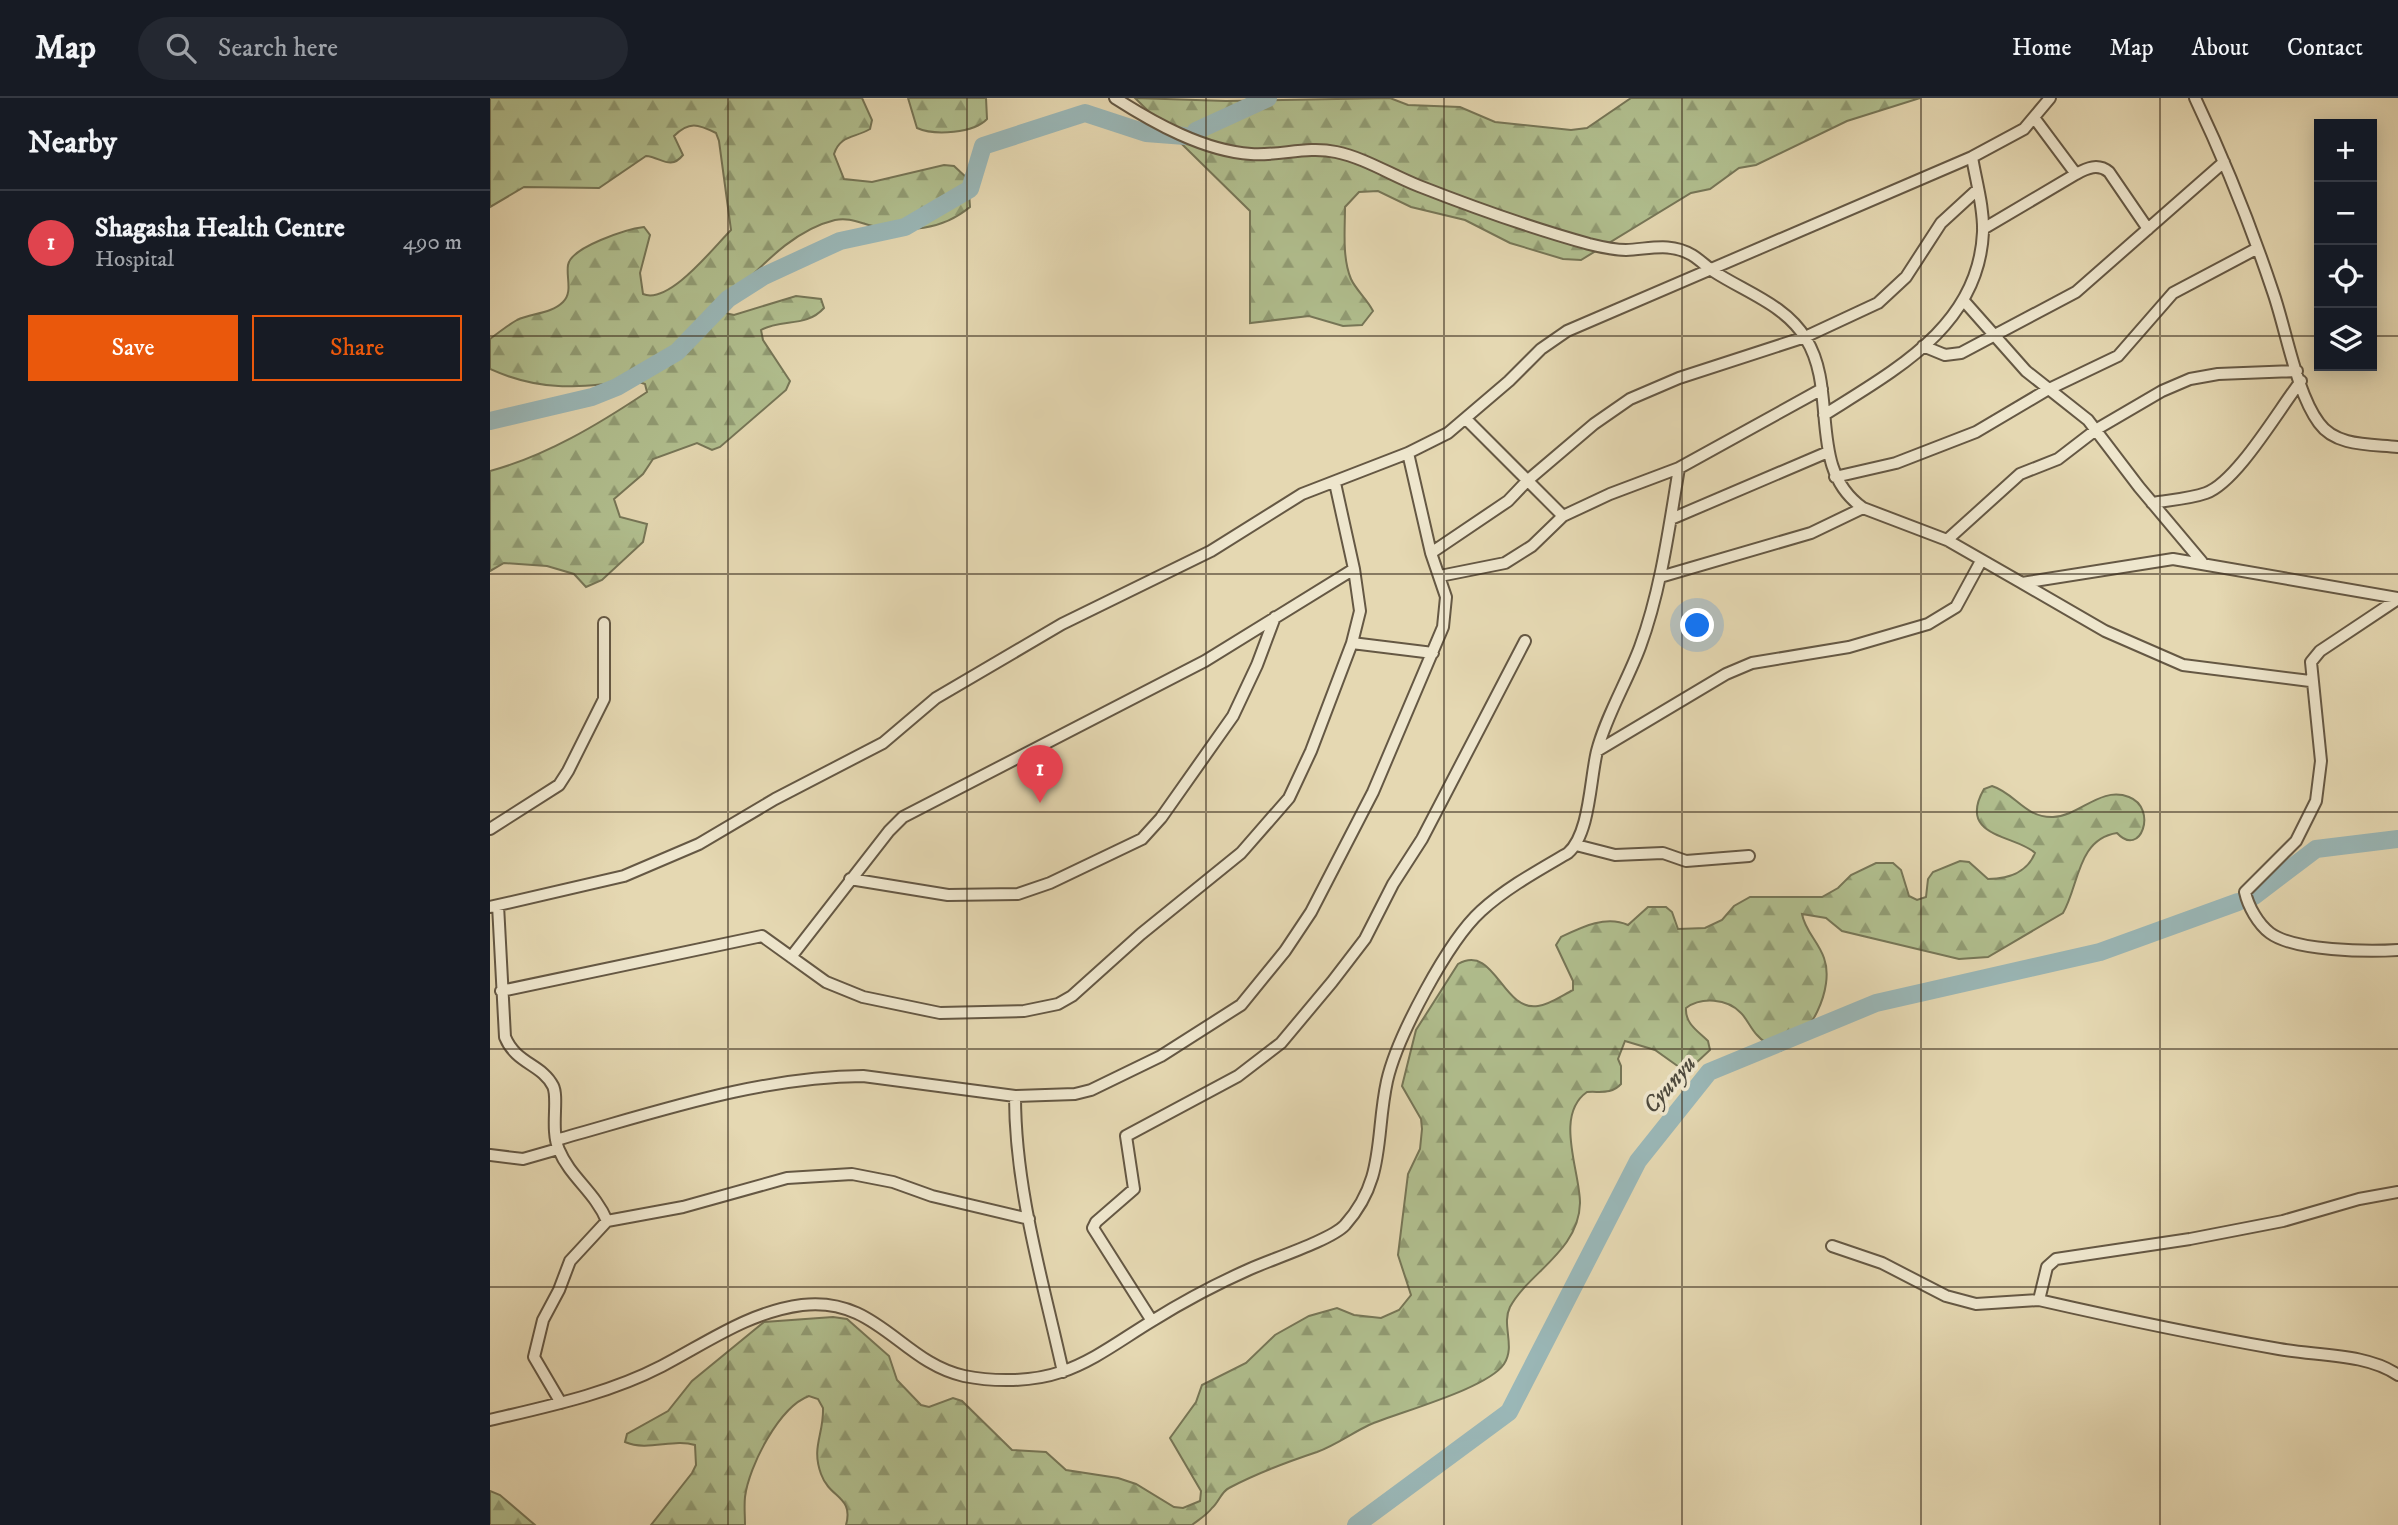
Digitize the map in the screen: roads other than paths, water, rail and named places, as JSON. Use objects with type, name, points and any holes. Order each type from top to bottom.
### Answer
[{"type":"street","points":[[1115,98],[1170,128],[1230,151],[1252,154],[1307,149],[1334,152],[1356,158],[1488,213],[1605,248],[1678,248],[1774,306],[1805,337],[1818,362],[1828,452],[1835,477],[1847,495],[1863,508],[1947,540],[2105,631],[2183,665],[2310,681]]},
{"type":"street","points":[[607,1221],[593,1194],[568,1167],[557,1145],[553,1122],[554,1087],[547,1078],[518,1058],[508,1045],[494,906],[624,876],[699,844],[775,799],[883,743],[936,698],[1062,624],[1212,551],[1291,500],[1408,453],[1448,433],[1541,349],[1567,331],[1972,157],[2009,138],[2035,118],[2050,98]]},
{"type":"street","points":[[2195,98],[2224,162],[2299,376],[2319,424],[2338,439],[2398,447]]},
{"type":"street","points":[[2035,118],[2076,174]]},
{"type":"street","points":[[1824,415],[1923,346],[1955,317],[1964,301],[1980,256],[1983,229],[1972,157]]},
{"type":"street","points":[[1923,346],[1945,355],[1953,355],[1996,337],[2076,292],[2224,162]]},
{"type":"street","points":[[1983,229],[2089,167],[2105,169],[2148,229]]},
{"type":"street","points":[[1431,553],[1508,501],[1527,481],[1601,419],[1640,394],[1805,337],[1865,312],[1894,290],[1941,223],[1977,190]]},
{"type":"street","points":[[1835,477],[1896,463],[1976,432],[2047,390],[2118,356],[2173,293],[2256,249]]},
{"type":"street","points":[[1964,301],[2047,390],[2096,429],[2152,503],[2202,562]]},
{"type":"street","points":[[1947,540],[2020,474],[2058,459],[2096,429],[2162,391],[2190,379],[2218,374],[2299,376]]},
{"type":"street","points":[[2152,503],[2206,493],[2220,485],[2240,465],[2299,376]]},
{"type":"street","points":[[1440,576],[1505,563],[1532,546],[1563,516],[1610,494],[1679,468],[1822,389]]},
{"type":"street","points":[[1466,419],[1563,516]]},
{"type":"street","points":[[1671,519],[1828,452]]},
{"type":"street","points":[[490,1155],[523,1159],[557,1145],[720,1094],[813,1079],[863,1076],[1016,1096],[1091,1090],[1161,1056],[1241,1004],[1285,951],[1311,912],[1373,792],[1433,653],[1446,611],[1440,576],[1431,553],[1408,453]]},
{"type":"street","points":[[490,1420],[590,1396],[637,1377],[718,1332],[761,1315],[816,1304],[837,1305],[860,1312],[932,1362],[963,1376],[1008,1379],[1063,1372],[1089,1361],[1208,1288],[1342,1228],[1373,1181],[1388,1080],[1407,1029],[1430,985],[1482,909],[1576,845],[1590,798],[1597,751],[1640,647],[1660,577],[1679,468]]},
{"type":"street","points":[[501,991],[762,936],[826,982],[863,997],[940,1013],[1024,1011],[1059,1004],[1072,996],[1141,934],[1241,853],[1289,798],[1311,751],[1352,643],[1360,611],[1354,569],[1335,484]]},
{"type":"street","points":[[1660,577],[1811,533],[1863,508]]},
{"type":"street","points":[[2022,583],[2172,559],[2202,562],[2292,582],[2398,598]]},
{"type":"street","points":[[1597,751],[1726,674],[1752,663],[1849,648],[1928,624],[1956,607],[1982,561]]},
{"type":"street","points":[[791,957],[850,879],[904,817],[1205,661],[1354,569]]},
{"type":"street","points":[[2398,598],[2320,651],[2311,662],[2310,681],[2318,716],[2321,761],[2316,801],[2296,841],[2250,883],[2245,892],[2261,924],[2278,937],[2353,952],[2398,950]]},
{"type":"street","points":[[850,879],[948,895],[1018,894],[1050,883],[1142,838],[1161,818],[1237,709],[1275,617]]},
{"type":"street","points":[[490,829],[559,785],[568,771],[604,699],[604,623]]},
{"type":"street","points":[[1152,1321],[1093,1228],[1096,1222],[1134,1189],[1126,1136],[1238,1076],[1281,1043],[1332,982],[1365,939],[1398,876],[1422,839],[1525,641]]},
{"type":"street","points":[[1352,643],[1433,653]]},
{"type":"street","points":[[1576,845],[1615,855],[1663,853],[1686,861],[1749,856]]},
{"type":"street","points":[[1016,1096],[1016,1141],[1029,1219],[1063,1372]]},
{"type":"street","points":[[561,1403],[534,1357],[543,1320],[572,1257],[607,1221],[683,1207],[786,1178],[852,1174],[1029,1219]]},
{"type":"street","points":[[2039,1300],[2047,1267],[2056,1259],[2203,1237],[2398,1192]]},
{"type":"street","points":[[1832,1246],[1882,1263],[1946,1296],[1976,1304],[2039,1300],[2281,1350],[2358,1361],[2386,1367],[2398,1376]]},
{"type":"waterway","points":[[1196,131],[1268,98]]},
{"type":"waterway","points":[[490,421],[592,397],[617,387],[677,352],[728,299],[764,276],[840,241],[905,227],[970,189],[983,146],[1085,113],[1146,133],[1185,136]]},
{"type":"waterway","name":"Cyunyu","points":[[2254,896],[2316,849],[2398,839]]},
{"type":"waterway","name":"Cyunyu","points":[[1356,1525],[1509,1412],[1638,1161],[1709,1072],[1876,1003],[2100,952],[2238,902]]},
{"type":"place","name":"Shagasha Health Centre","points":[[1040,803]]}]
